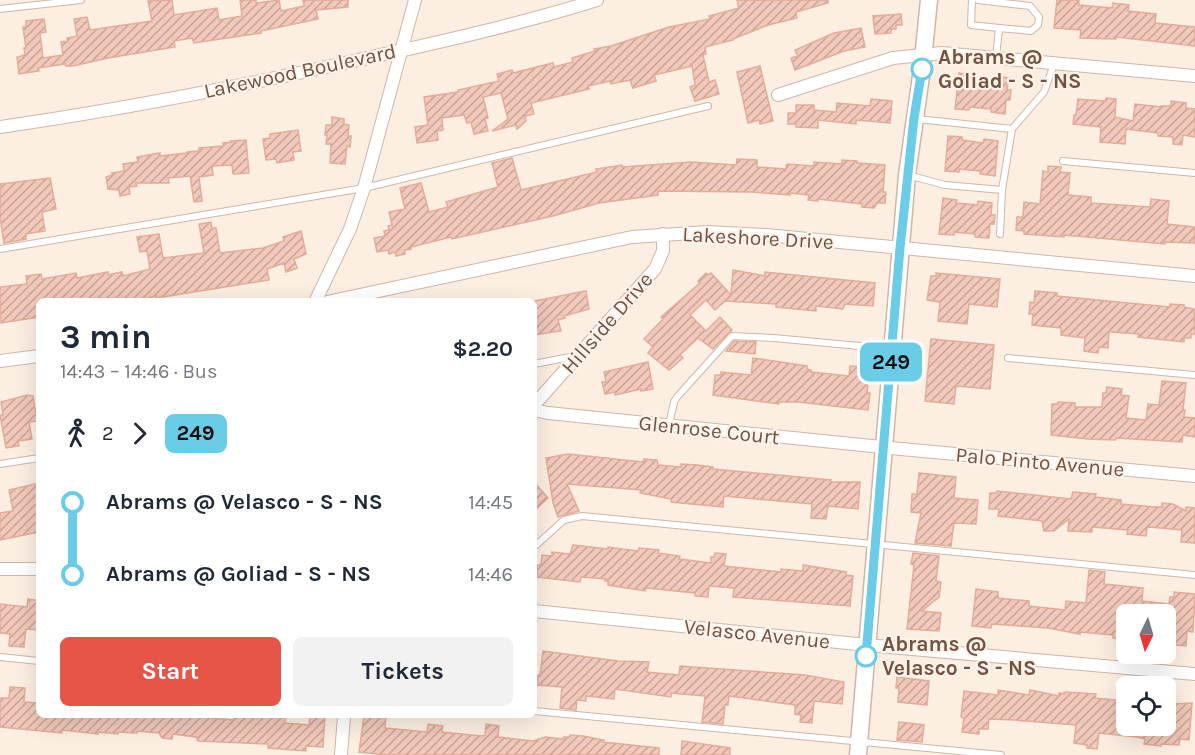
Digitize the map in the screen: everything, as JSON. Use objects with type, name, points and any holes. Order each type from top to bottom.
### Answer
[{"type":"main road","points":[[858,748],[900,248],[929,0]]},
{"type":"street","points":[[317,298],[350,229],[364,188],[416,0]]},
{"type":"street","name":"Lakewood Boulevard","points":[[0,127],[71,117],[290,75],[499,28],[597,0]]},
{"type":"street","points":[[778,95],[893,58],[942,53],[1195,76]]},
{"type":"street","name":"Lakeshore Drive","points":[[346,298],[632,237],[708,232],[755,234],[1195,276]]},
{"type":"street","name":"Hillside Drive","points":[[537,404],[655,269],[663,251],[663,234]]},
{"type":"street","points":[[0,361],[36,356]]},
{"type":"street","name":"Glenrose Court","points":[[537,409],[549,413],[884,448]]},
{"type":"street","name":"Palo Pinto Avenue","points":[[884,448],[1195,476]]},
{"type":"street","points":[[0,569],[36,569]]},
{"type":"street","name":"Velasco Avenue","points":[[537,611],[867,645],[1195,674]]},
{"type":"street","points":[[340,755],[344,718]]},
{"type":"lane","points":[[0,9],[81,0]]},
{"type":"lane","points":[[972,0],[971,25],[1031,31],[1038,25],[1039,17],[1030,6],[978,0]]},
{"type":"lane","points":[[996,59],[999,28]]},
{"type":"lane","points":[[1000,234],[1002,190],[1012,129],[1040,97],[1054,64]]},
{"type":"lane","points":[[0,249],[364,188],[708,106]]},
{"type":"lane","points":[[914,118],[1012,129]]},
{"type":"lane","points":[[1064,161],[1195,173]]},
{"type":"lane","points":[[907,175],[945,184],[1002,190]]},
{"type":"lane","points":[[669,426],[677,397],[732,336],[892,349]]},
{"type":"lane","points":[[537,363],[579,355]]},
{"type":"lane","points":[[1008,358],[1195,375]]},
{"type":"lane","points":[[0,464],[36,458]]},
{"type":"lane","points":[[537,544],[564,520],[582,516],[1195,575]]},
{"type":"lane","points":[[0,657],[36,661]]},
{"type":"lane","points":[[537,711],[858,748],[1001,755]]},
{"type":"building","points":[[172,0],[174,15],[217,8],[219,20],[242,16],[240,0],[256,0],[256,3],[279,0],[281,11],[304,6],[303,0],[348,0],[348,7],[316,10],[318,19],[261,31],[261,33],[194,43],[192,38],[174,41],[175,47],[73,66],[65,64],[38,68],[39,71],[19,74],[17,57],[25,55],[23,27],[26,27],[26,21],[44,19],[46,32],[40,33],[43,58],[63,55],[61,42],[77,36],[74,19],[87,17],[90,30],[152,21],[148,1]]},
{"type":"building","points":[[737,0],[828,0],[828,3],[796,12],[797,18],[768,25],[733,40],[705,47],[706,54],[703,55],[709,82],[715,80],[719,94],[695,101],[690,87],[695,85],[692,66],[654,75],[656,81],[633,88],[630,80],[611,84],[610,81],[588,86],[589,89],[531,103],[534,114],[525,116],[526,121],[517,129],[516,125],[492,131],[508,119],[501,93],[483,97],[488,118],[485,119],[488,131],[474,134],[471,122],[467,123],[464,115],[442,118],[443,130],[437,131],[438,140],[417,143],[415,127],[428,125],[424,97],[458,92],[458,90],[499,81],[497,74],[512,70],[513,73],[553,63],[554,67],[573,62],[572,58],[595,51],[594,49],[611,46],[669,27],[710,19],[709,16],[739,8]]},
{"type":"building","points":[[1057,0],[1079,0],[1079,5],[1112,8],[1113,3],[1129,5],[1128,11],[1156,14],[1155,23],[1195,27],[1195,46],[1116,37],[1116,39],[1080,38],[1081,30],[1054,28]]},
{"type":"building","points":[[901,14],[902,25],[896,25],[896,29],[891,29],[891,33],[875,34],[873,16]]},
{"type":"building","points":[[861,28],[865,47],[844,51],[795,70],[791,58],[798,56],[795,50],[834,33]]},
{"type":"building","points":[[760,66],[773,121],[760,124],[759,120],[748,123],[737,72]]},
{"type":"building","points":[[959,73],[973,75],[972,78],[994,80],[995,76],[1009,78],[1007,90],[1011,90],[1010,100],[1006,100],[1005,114],[991,112],[991,109],[970,107],[969,110],[955,109]]},
{"type":"building","points":[[1106,98],[1116,99],[1115,117],[1133,121],[1135,104],[1161,107],[1171,106],[1171,101],[1186,103],[1186,108],[1195,109],[1195,137],[1183,135],[1182,145],[1173,144],[1173,137],[1126,129],[1125,144],[1100,142],[1101,127],[1073,124],[1074,115],[1076,115],[1078,99],[1105,101]]},
{"type":"building","points":[[871,99],[892,101],[890,123],[856,120],[856,124],[818,120],[818,128],[796,127],[796,124],[788,124],[788,113],[796,113],[796,105],[814,105],[814,110],[836,112],[837,103],[870,106]]},
{"type":"building","points":[[332,117],[344,119],[344,124],[349,125],[350,147],[347,146],[345,164],[330,163],[331,144],[326,144],[327,135],[325,135],[326,125],[332,125]]},
{"type":"building","points":[[298,130],[301,151],[293,152],[294,160],[277,163],[276,159],[266,160],[263,139],[270,138],[270,134]]},
{"type":"building","points":[[948,136],[983,143],[984,139],[998,141],[995,176],[980,174],[981,171],[959,169],[959,172],[945,171]]},
{"type":"building","points":[[246,140],[249,173],[233,174],[232,165],[212,166],[213,175],[199,177],[202,201],[194,202],[190,176],[168,178],[169,183],[136,183],[137,186],[129,187],[130,194],[120,196],[119,190],[108,189],[106,177],[112,173],[124,171],[123,164],[138,162],[137,157],[160,153],[160,156],[187,153],[199,151],[199,148],[223,146],[223,143]]},
{"type":"building","points":[[512,158],[521,190],[597,172],[596,169],[622,165],[622,167],[691,162],[736,165],[737,159],[757,160],[757,167],[785,169],[785,172],[787,164],[814,166],[814,162],[842,164],[842,160],[857,161],[857,163],[885,165],[883,192],[886,192],[885,203],[877,203],[874,208],[862,207],[862,204],[808,200],[809,195],[790,193],[790,195],[751,192],[658,191],[658,195],[599,203],[553,216],[452,239],[451,237],[411,247],[405,250],[405,254],[396,256],[395,252],[389,254],[388,250],[377,252],[374,238],[385,236],[384,231],[389,230],[388,226],[392,225],[389,212],[405,209],[400,188],[421,183],[429,212],[448,207],[446,202],[498,187],[492,163]]},
{"type":"building","points":[[1048,166],[1061,167],[1060,172],[1070,173],[1068,195],[1091,197],[1091,203],[1150,207],[1151,199],[1169,201],[1167,224],[1195,227],[1195,243],[1165,242],[1165,244],[1064,235],[1064,237],[1024,234],[1024,231],[1016,230],[1017,217],[1023,217],[1024,202],[1040,204],[1043,171],[1048,172]]},
{"type":"building","points":[[50,178],[56,209],[42,212],[45,231],[26,234],[26,239],[4,243],[0,217],[0,184]]},
{"type":"building","points":[[943,198],[957,200],[956,203],[978,205],[978,201],[992,203],[991,215],[995,215],[994,224],[990,224],[989,238],[954,232],[954,235],[939,234]]},
{"type":"building","points":[[211,222],[212,228],[216,228],[220,253],[263,248],[284,241],[283,237],[301,231],[306,254],[294,259],[297,268],[286,272],[284,263],[267,269],[269,280],[156,298],[156,296],[148,298],[36,298],[36,317],[1,323],[0,287],[27,284],[26,276],[41,274],[42,279],[76,273],[77,278],[108,272],[108,275],[122,272],[123,276],[150,269],[147,251],[140,252],[137,237],[159,234],[163,258],[204,253],[199,224]]},
{"type":"building","points":[[733,270],[765,276],[765,272],[875,283],[873,306],[845,304],[843,309],[816,306],[816,311],[776,307],[776,304],[725,301],[715,310],[706,300],[690,315],[706,331],[720,317],[732,330],[713,349],[698,338],[680,355],[683,358],[669,370],[648,353],[653,347],[644,339],[663,319],[661,317],[700,283],[698,281],[706,273],[708,275],[711,273],[731,295]]},
{"type":"building","points":[[936,273],[1000,279],[997,307],[969,304],[967,324],[938,321],[940,302],[927,300],[931,276],[936,276]]},
{"type":"building","points":[[586,291],[589,309],[558,320],[561,331],[537,335],[537,300]]},
{"type":"building","points":[[1035,291],[1057,293],[1057,296],[1170,307],[1170,304],[1184,305],[1184,307],[1194,309],[1195,334],[1191,334],[1191,338],[1184,338],[1184,342],[1138,337],[1139,334],[1109,332],[1108,348],[1099,347],[1098,353],[1084,351],[1085,338],[1061,335],[1061,328],[1032,325],[1033,314],[1029,314],[1030,302],[1034,303]]},
{"type":"building","points":[[931,339],[994,345],[990,389],[956,386],[954,404],[925,401]]},
{"type":"building","points":[[734,341],[756,342],[755,354],[726,351]]},
{"type":"building","points":[[753,358],[807,366],[811,372],[849,376],[850,366],[864,367],[863,376],[867,376],[867,393],[870,393],[868,410],[798,402],[779,402],[779,404],[713,395],[715,375],[721,375],[721,372],[751,375]]},
{"type":"building","points":[[648,362],[653,389],[641,391],[641,389],[615,395],[615,392],[605,394],[602,382],[606,382],[604,372]]},
{"type":"building","points":[[1162,381],[1186,383],[1184,417],[1195,418],[1195,437],[1183,435],[1182,442],[1116,438],[1115,440],[1088,439],[1051,435],[1052,404],[1075,403],[1075,407],[1102,407],[1103,393],[1106,393],[1107,387],[1122,389],[1121,395],[1129,396],[1126,418],[1146,420],[1148,404],[1159,405]]},
{"type":"building","points":[[27,395],[33,396],[36,421],[29,422],[32,439],[18,441],[19,446],[6,448],[0,415],[3,415],[1,402]]},
{"type":"building","points":[[568,454],[643,462],[644,459],[657,460],[658,465],[681,467],[681,464],[697,465],[713,467],[713,469],[831,480],[830,482],[860,482],[858,509],[828,506],[826,519],[811,518],[812,504],[724,496],[723,507],[671,502],[671,499],[640,493],[641,490],[567,484],[579,511],[558,517],[553,503],[546,458]]},
{"type":"building","points":[[919,473],[956,477],[954,498],[978,500],[976,524],[954,523],[951,546],[915,543],[921,513],[911,512],[912,494],[917,494]]},
{"type":"building","points":[[36,484],[36,533],[0,540],[0,513],[13,511],[9,490]]},
{"type":"building","points":[[537,485],[548,498],[537,508]]},
{"type":"building","points":[[997,491],[1071,499],[1073,492],[1096,494],[1095,497],[1121,500],[1121,504],[1162,507],[1162,503],[1173,504],[1186,511],[1186,507],[1195,508],[1195,543],[1181,542],[1182,530],[1149,527],[1146,536],[1127,534],[1128,530],[1092,527],[1092,532],[1068,531],[1069,519],[1054,531],[1044,531],[1042,521],[998,516],[999,509],[989,509],[990,493],[997,493]]},
{"type":"building","points":[[573,545],[638,551],[639,548],[659,550],[658,553],[680,556],[679,559],[711,563],[711,557],[714,557],[715,553],[726,554],[724,566],[781,572],[781,569],[803,571],[803,565],[846,572],[846,575],[853,576],[850,606],[733,597],[734,588],[709,586],[708,597],[695,596],[695,593],[646,588],[645,591],[608,585],[606,579],[581,577],[580,582],[537,577],[537,565],[541,565],[542,555],[552,556],[552,552],[570,554]]},
{"type":"building","points":[[913,553],[939,556],[936,581],[941,582],[939,597],[922,611],[941,613],[939,631],[907,629],[914,565],[911,564]]},
{"type":"building","points":[[1089,570],[1105,572],[1104,584],[1143,588],[1142,601],[1169,604],[1116,604],[1116,638],[1113,638],[1113,635],[1080,632],[1080,634],[1048,628],[992,624],[991,628],[972,626],[976,589],[998,592],[998,598],[1029,601],[1029,606],[1065,610],[1066,601],[1086,603]]},
{"type":"building","points":[[1174,592],[1195,594],[1193,632],[1187,631],[1186,646],[1176,645],[1176,604],[1169,604],[1170,597],[1174,597]]},
{"type":"building","points":[[28,599],[36,600],[36,630],[26,629],[24,647],[9,646],[10,634],[0,633],[0,604],[27,607]]},
{"type":"building","points":[[543,651],[618,661],[649,662],[647,672],[679,675],[680,666],[805,675],[844,682],[842,704],[814,701],[812,723],[800,722],[801,715],[795,714],[795,705],[729,696],[728,705],[725,705],[723,724],[702,722],[705,696],[671,693],[671,697],[615,689],[614,699],[586,696],[586,701],[577,700],[576,710],[560,708],[562,687],[537,685]]},
{"type":"building","points":[[897,677],[929,681],[927,705],[898,702]]},
{"type":"building","points":[[10,687],[25,688],[24,702],[36,703],[36,718],[234,720],[234,718],[286,718],[285,723],[309,725],[310,718],[325,718],[323,747],[306,746],[306,751],[268,748],[268,744],[198,741],[196,737],[173,734],[172,739],[162,738],[159,733],[137,731],[137,733],[118,732],[118,734],[98,732],[98,734],[62,730],[62,733],[0,727],[0,698],[9,698]]},
{"type":"building","points":[[998,690],[1029,695],[1030,690],[1059,696],[1059,693],[1064,694],[1064,692],[1096,694],[1095,698],[1116,700],[1116,735],[1099,733],[1097,749],[1074,743],[1076,725],[989,719],[988,729],[979,729],[979,734],[962,732],[964,691],[998,695]]},
{"type":"building","points":[[1192,703],[1189,740],[1180,739],[1179,745],[1162,744],[1161,746],[1144,744],[1145,739],[1128,736],[1176,736],[1176,704]]},
{"type":"building","points":[[364,718],[386,718],[385,728],[427,732],[428,724],[443,726],[442,732],[482,736],[485,735],[486,724],[499,726],[498,737],[533,741],[545,737],[563,739],[570,735],[604,740],[603,742],[659,748],[659,755],[387,755],[359,752]]},
{"type":"building","points":[[899,722],[924,725],[922,742],[897,740]]},
{"type":"building","points":[[682,741],[730,748],[730,755],[681,755]]},
{"type":"bus line","name":"249","points":[[866,656],[900,248],[914,118],[922,69]]},
{"type":"place","name":"Abrams @ Goliad - S - NS","points":[[922,69]]},
{"type":"place","name":"Abrams @ Velasco - S - NS","points":[[866,656]]}]
